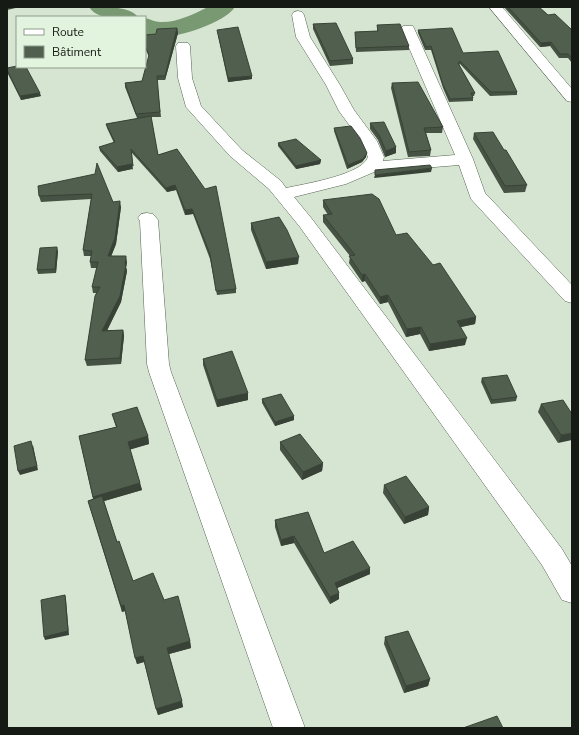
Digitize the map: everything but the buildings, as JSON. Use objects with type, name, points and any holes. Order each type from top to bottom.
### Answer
[{"type":"street","points":[[495,7],[572,98]]},
{"type":"street","points":[[298,15],[303,37],[333,85],[347,111],[369,141],[376,157],[370,167]]},
{"type":"street","points":[[408,29],[465,159],[480,200],[572,297]]},
{"type":"street","points":[[183,46],[185,78],[194,107],[236,153],[275,185],[311,229],[547,550],[572,591]]},
{"type":"street","points":[[282,194],[346,178],[370,167],[465,159]]},
{"type":"street","points":[[146,218],[149,220],[158,364],[160,372],[289,728]]},
{"type":"waterway","points":[[100,7],[119,16]]},
{"type":"waterway","points":[[146,26],[152,29],[170,29],[210,15],[224,7]]}]
